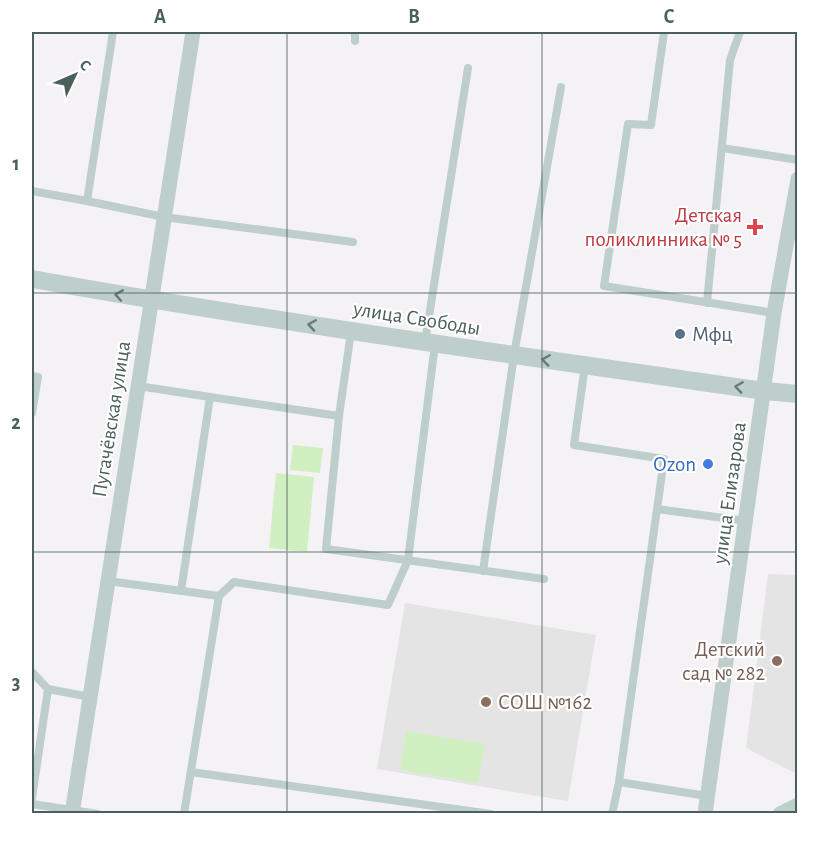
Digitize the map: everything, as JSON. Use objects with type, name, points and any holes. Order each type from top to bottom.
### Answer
[{"type":"street","name":"Пугачёвская улица","points":[[73,812],[193,32]]},
{"type":"street","name":"улица Елизарова","points":[[705,813],[774,313],[798,179]]},
{"type":"street","name":"улица Свободы","points":[[32,279],[150,300],[430,343],[798,394]]},
{"type":"street","points":[[780,813],[798,806]]},
{"type":"lane","points":[[87,201],[113,32]]},
{"type":"lane","points":[[354,40],[355,32]]},
{"type":"lane","points":[[664,32],[651,125],[628,124],[604,286],[774,313]]},
{"type":"lane","points":[[708,303],[730,60],[740,32]]},
{"type":"lane","points":[[184,813],[219,596],[234,582],[388,605],[408,560],[430,343],[468,68]]},
{"type":"lane","points":[[483,571],[514,355],[561,87]]},
{"type":"lane","points":[[722,148],[798,160]]},
{"type":"lane","points":[[32,191],[164,217],[353,242]]},
{"type":"lane","points":[[351,331],[339,416],[326,549],[544,579]]},
{"type":"lane","points":[[585,365],[574,445],[664,459],[619,782],[612,813]]},
{"type":"lane","points":[[32,376],[38,378],[32,413]]},
{"type":"lane","points":[[138,386],[339,416]]},
{"type":"lane","points":[[181,591],[210,397]]},
{"type":"lane","points":[[657,509],[746,521]]},
{"type":"lane","points":[[108,581],[219,596]]},
{"type":"lane","points":[[32,672],[48,689],[90,697]]},
{"type":"lane","points":[[32,798],[48,689]]},
{"type":"lane","points":[[191,772],[491,813]]},
{"type":"lane","points":[[619,782],[707,796]]},
{"type":"lane","points":[[32,804],[73,812],[98,813]]},
{"type":"shaded area","name":"Детский сад № 282","points":[[768,574],[797,575],[797,774],[746,748]]},
{"type":"shaded area","name":"СОШ №162","points":[[405,603],[596,635],[568,801],[377,769]]},
{"type":"green space","points":[[293,445],[323,448],[320,473],[290,470]]},
{"type":"green space","points":[[276,473],[314,477],[307,552],[269,548]]},
{"type":"green space","points":[[406,731],[485,744],[478,783],[400,770]]},
{"type":"place","name":"Детская поликлинника № 5","points":[[755,227]]},
{"type":"place","name":"Мфц","points":[[680,334]]},
{"type":"place","name":"Ozon","points":[[708,464]]},
{"type":"place","name":"Детский сад № 282","points":[[777,661]]},
{"type":"place","name":"СОШ №162","points":[[486,702]]}]
